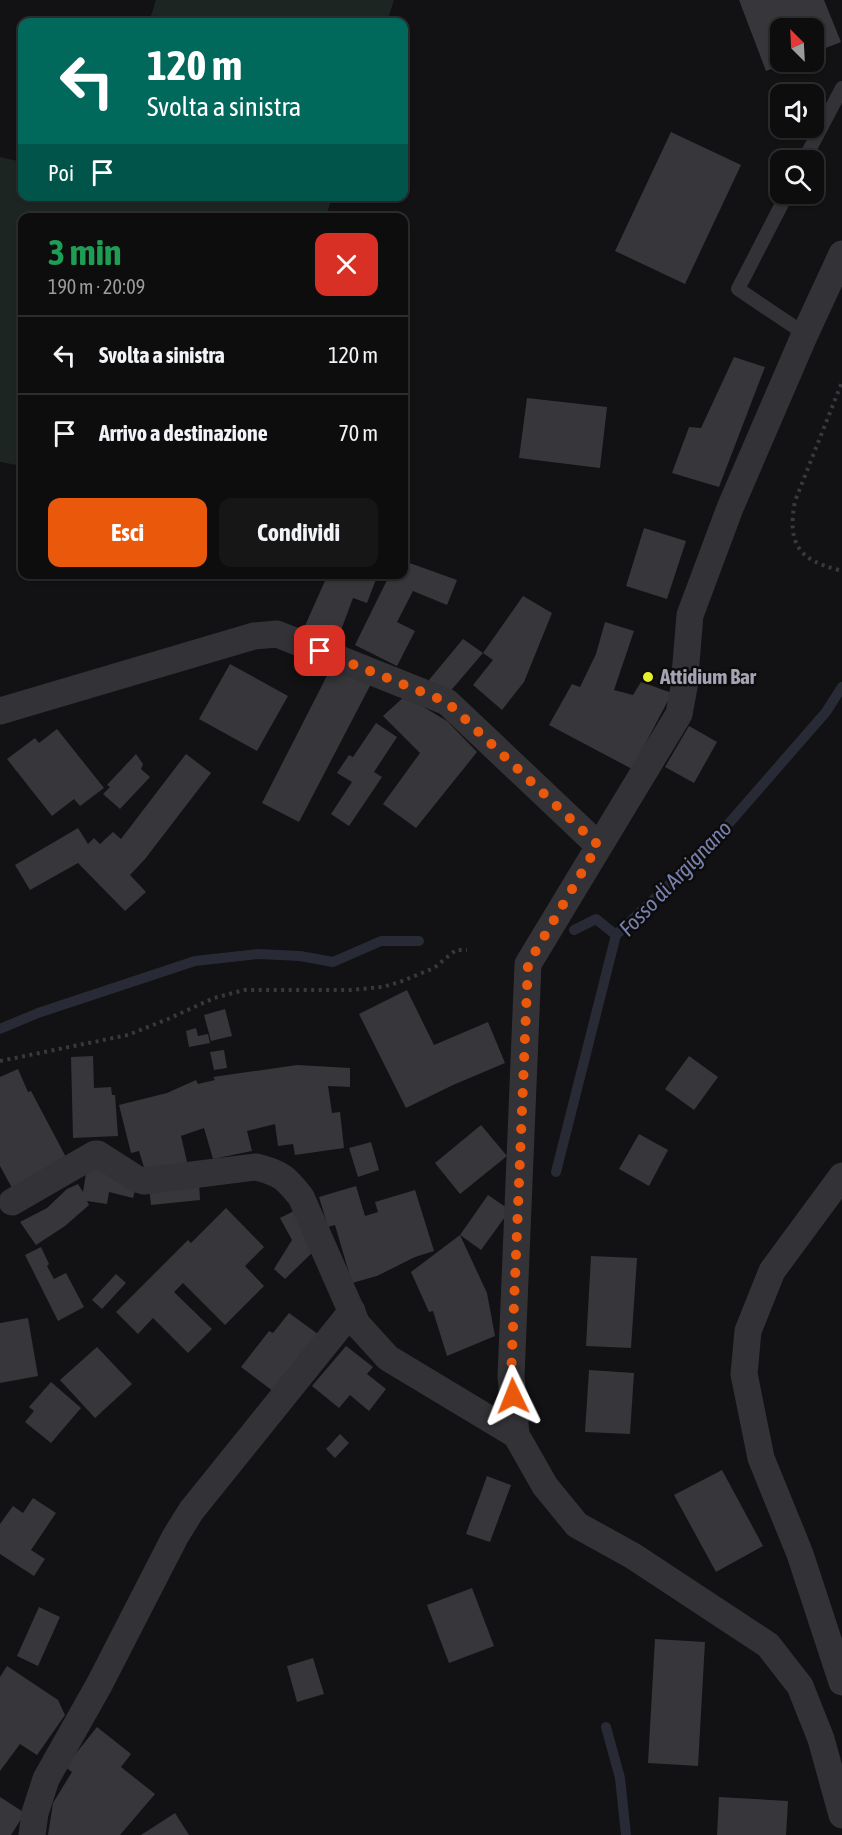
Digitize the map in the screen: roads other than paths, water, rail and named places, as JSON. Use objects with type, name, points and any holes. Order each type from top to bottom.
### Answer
[{"type":"street","points":[[842,254],[730,508],[690,615],[684,687],[679,714],[528,964],[511,1377],[516,1435],[544,1486],[577,1525],[633,1556],[768,1645],[800,1686],[821,1739],[842,1815]]},
{"type":"street","points":[[0,711],[254,636],[277,634],[447,702],[598,845]]},
{"type":"street","points":[[12,1202],[95,1154],[144,1181],[256,1167],[274,1172],[289,1181],[301,1197],[357,1324],[388,1358],[516,1435]]},
{"type":"street","points":[[842,1176],[772,1271],[748,1331],[744,1374],[761,1458],[800,1554],[842,1682]]},
{"type":"street","points":[[32,1835],[35,1813],[46,1779],[99,1685],[185,1520],[352,1311]]},
{"type":"lane","points":[[809,150],[842,88]]},
{"type":"lane","points":[[782,204],[738,289],[805,334]]},
{"type":"waterway","name":"Fosso di Argignano","points":[[556,1172],[616,935],[703,853],[826,712],[842,687]]},
{"type":"waterway","points":[[574,930],[596,919],[616,935]]},
{"type":"waterway","points":[[0,1029],[38,1013],[195,961],[258,954],[300,956],[333,962],[381,941],[419,941]]},
{"type":"waterway","name":"Fosso di Argignano","points":[[606,1727],[620,1778],[626,1835]]},
{"type":"place","name":"Attidium Bar","points":[[648,677]]}]
